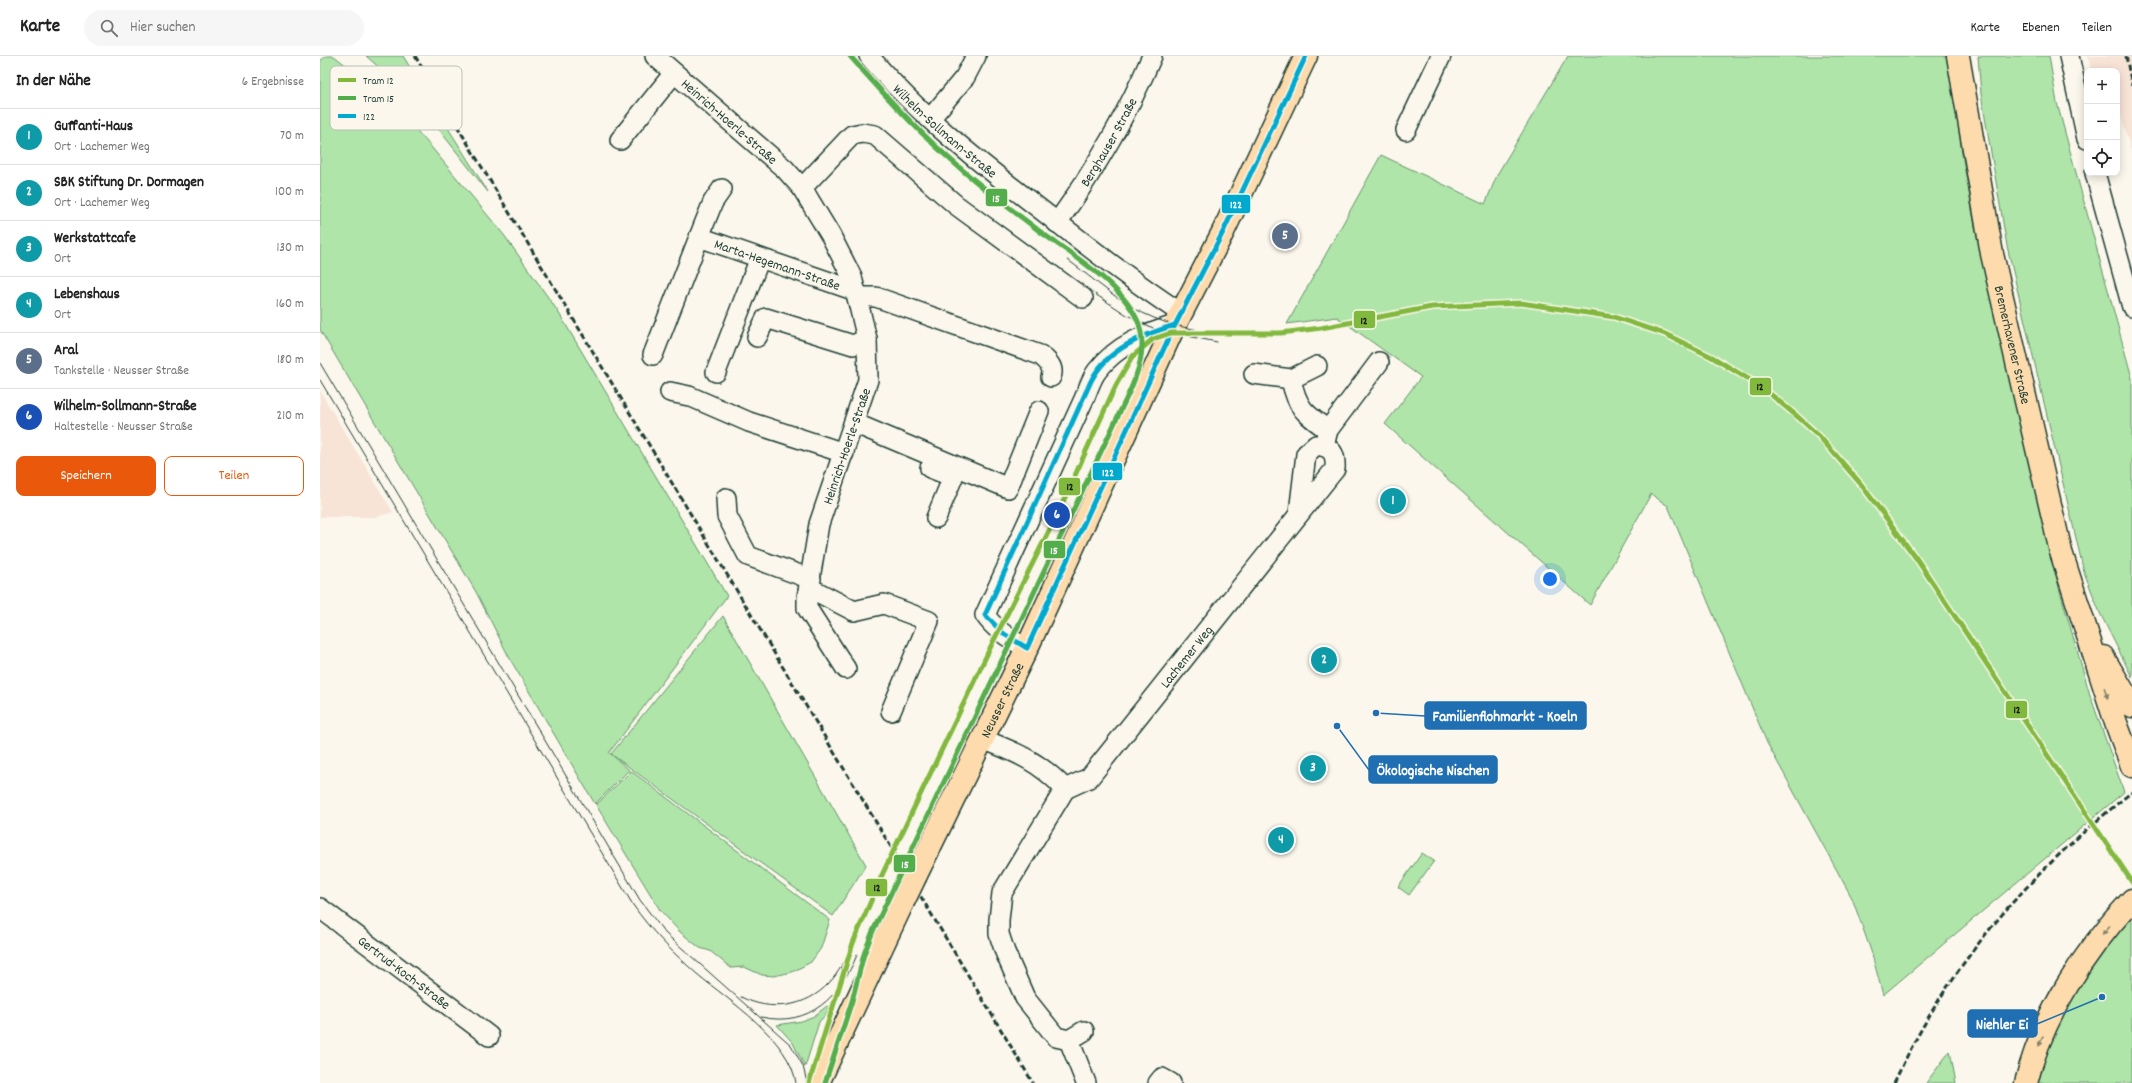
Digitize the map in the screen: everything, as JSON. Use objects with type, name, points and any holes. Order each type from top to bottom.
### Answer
[{"type":"main road","name":"Neusser Straße","points":[[818,1083],[903,902],[1027,648],[1178,319],[1223,232],[1306,56]]},
{"type":"main road","name":"Bremerhavener Straße","points":[[1958,56],[1992,254],[2061,552],[2085,629],[2132,766]]},
{"type":"main road","name":"Bremerhavener Straße","points":[[2085,629],[2132,706]]},
{"type":"main road","points":[[2026,1083],[2040,1042],[2069,984],[2098,939],[2132,900]]},
{"type":"street","name":"Heinrich-Hoerle-Straße","points":[[655,56],[780,164],[802,188],[831,236],[852,277],[867,339],[868,380],[819,524],[810,588]]},
{"type":"street","name":"Wilhelm-Sollmann-Straße","points":[[869,56],[930,119],[988,170],[1146,290],[1178,319]]},
{"type":"street","points":[[930,119],[965,77],[975,56]]},
{"type":"street","name":"Berghauser Straße","points":[[1057,223],[1115,132],[1152,56]]},
{"type":"street","points":[[1406,130],[1440,56]]},
{"type":"street","points":[[2069,56],[2084,125]]},
{"type":"street","points":[[620,140],[674,73]]},
{"type":"street","points":[[802,188],[852,135],[862,133],[875,135],[956,205],[1084,298]]},
{"type":"street","points":[[2096,176],[2132,307]]},
{"type":"street","name":"Marta-Hegemann-Straße","points":[[653,355],[713,202],[722,189]]},
{"type":"street","name":"Marta-Hegemann-Straße","points":[[699,237],[856,294]]},
{"type":"street","points":[[716,372],[760,258]]},
{"type":"street","points":[[856,294],[876,297],[1040,355],[1049,363],[1052,369],[1051,376]]},
{"type":"street","points":[[757,337],[766,318],[853,345],[867,339]]},
{"type":"street","points":[[1027,648],[1013,641],[991,624],[985,615],[1096,372],[1111,356],[1135,339],[1178,319]]},
{"type":"street","points":[[1298,513],[1306,454],[1326,438],[1379,362]]},
{"type":"street","points":[[1254,374],[1291,379],[1317,366]]},
{"type":"street","points":[[1291,379],[1295,398],[1326,438]]},
{"type":"street","points":[[670,392],[689,396],[749,422],[844,453]]},
{"type":"street","points":[[852,429],[1008,488],[1040,411]]},
{"type":"street","points":[[852,429],[953,477],[936,518]]},
{"type":"street","name":"Lachemer Weg","points":[[1065,789],[1089,778],[1335,468],[1336,456],[1326,438]]},
{"type":"street","points":[[726,498],[727,516],[748,556],[854,610],[884,604],[929,621],[891,711]]},
{"type":"street","points":[[810,588],[807,608],[846,669]]},
{"type":"street","points":[[982,739],[1036,763],[1049,772],[1065,789],[1002,893],[999,934],[1025,998],[1056,1037],[1076,1036],[1086,1083]]},
{"type":"street","name":"Gertrud-Koch-Straße","points":[[320,908],[489,1036]]},
{"type":"street","points":[[1158,1083],[1162,1078],[1171,1083]]},
{"type":"shaded area","points":[[2088,56],[2132,56],[2132,154],[2120,112],[2120,68],[2090,68]]},
{"type":"shaded area","points":[[320,391],[393,512],[377,517],[320,517]]},
{"type":"green space","points":[[326,56],[334,56],[347,66],[330,66],[330,130],[416,130],[504,235],[557,310],[727,596],[609,753],[629,770],[595,804],[510,659],[476,592],[320,330],[320,61]]},
{"type":"green space","points":[[366,56],[403,56],[409,66],[377,66]]},
{"type":"green space","points":[[1568,56],[1949,56],[1962,154],[1975,226],[2059,588],[2090,695],[2124,792],[1883,995],[1871,951],[1852,898],[1767,743],[1668,506],[1651,494],[1590,605],[1385,424],[1421,377],[1337,317],[1287,324],[1381,155],[1485,204],[1498,173]]},
{"type":"green space","points":[[1978,56],[2049,56],[2057,103],[2132,378],[2132,677],[2100,613],[2084,572],[2007,246],[1981,94]]},
{"type":"green space","points":[[439,130],[449,130],[488,192]]},
{"type":"green space","points":[[723,616],[866,865],[833,916],[611,754]]},
{"type":"green space","points":[[631,771],[830,920],[821,948],[811,962],[792,972],[774,976],[762,975],[744,967],[731,968],[710,951],[700,948],[680,932],[660,910],[596,805]]},
{"type":"green space","points":[[1422,853],[1434,861],[1409,895],[1398,887]]},
{"type":"green space","points":[[2132,915],[2132,1083],[2035,1083],[2053,1037],[2075,994],[2101,954]]},
{"type":"green space","points":[[827,1006],[829,1007],[826,1014],[819,1022],[805,1067],[793,1043],[777,1025],[802,1021],[814,1016]]},
{"type":"green space","points":[[1950,1051],[1956,1083],[1926,1083]]},
{"type":"tram line","name":"15","points":[[825,1083],[852,1001],[864,954],[873,931],[1131,388],[1138,370],[1142,352],[1139,324],[1132,310],[1122,296],[1095,271],[999,200],[945,155],[876,86],[850,56]]},
{"type":"tram line","points":[[1068,260],[1120,300],[1154,318],[1193,329],[1232,333]]},
{"type":"tram line","points":[[1095,294],[1127,315],[1157,330],[1217,342]]},
{"type":"tram line","name":"12","points":[[809,1083],[853,943],[882,875],[991,646],[1057,515],[1116,385],[1133,356],[1153,339],[1171,333],[1281,333],[1321,328],[1432,307],[1521,303],[1614,317],[1665,334],[1712,357],[1763,388],[1798,417],[1819,436],[1860,483],[1916,558],[2132,882]]},
{"type":"tram line","points":[[320,363],[640,900],[665,933],[791,1045],[803,1066],[807,1083]]},
{"type":"tram line","points":[[320,380],[633,905],[655,933],[679,958],[741,1009],[770,1036],[782,1051],[791,1067],[796,1083]]},
{"type":"tram line","points":[[741,997],[752,1002],[776,1006],[787,1005],[810,998],[833,979],[842,966],[852,946]]},
{"type":"tram line","points":[[761,1017],[778,1019],[794,1018],[821,1006],[842,984],[857,955]]},
{"type":"railway","points":[[415,56],[421,66]]},
{"type":"railway","points":[[2126,56],[2132,85]]},
{"type":"railway","points":[[460,130],[1033,1083]]},
{"type":"railway","points":[[1894,1083],[1916,1039],[1940,998],[1966,959],[1995,923],[2026,888],[2059,855],[2094,823],[2132,792]]},
{"type":"transit line","name":"122","points":[[1027,648],[1171,333],[1223,232],[1306,56]]},
{"type":"transit line","name":"122","points":[[1027,648],[1004,634],[985,615],[1091,381],[1106,360],[1116,352],[1151,333],[1175,325]]},
{"type":"place","name":"Aral","points":[[1285,236]]},
{"type":"place","name":"Guffanti-Haus","points":[[1393,501]]},
{"type":"place","name":"Wilhelm-Sollmann-Straße","points":[[1057,515]]},
{"type":"place","name":"SBK Stiftung Dr. Dormagen","points":[[1324,660]]},
{"type":"place","name":"Familienflohmarkt - Koeln","points":[[1376,713]]},
{"type":"place","name":"Ökologische Nischen","points":[[1337,726]]},
{"type":"place","name":"Werkstattcafe","points":[[1313,768]]},
{"type":"place","name":"Lebenshaus","points":[[1281,840]]},
{"type":"place","name":"Niehler Ei","points":[[2102,997]]}]
